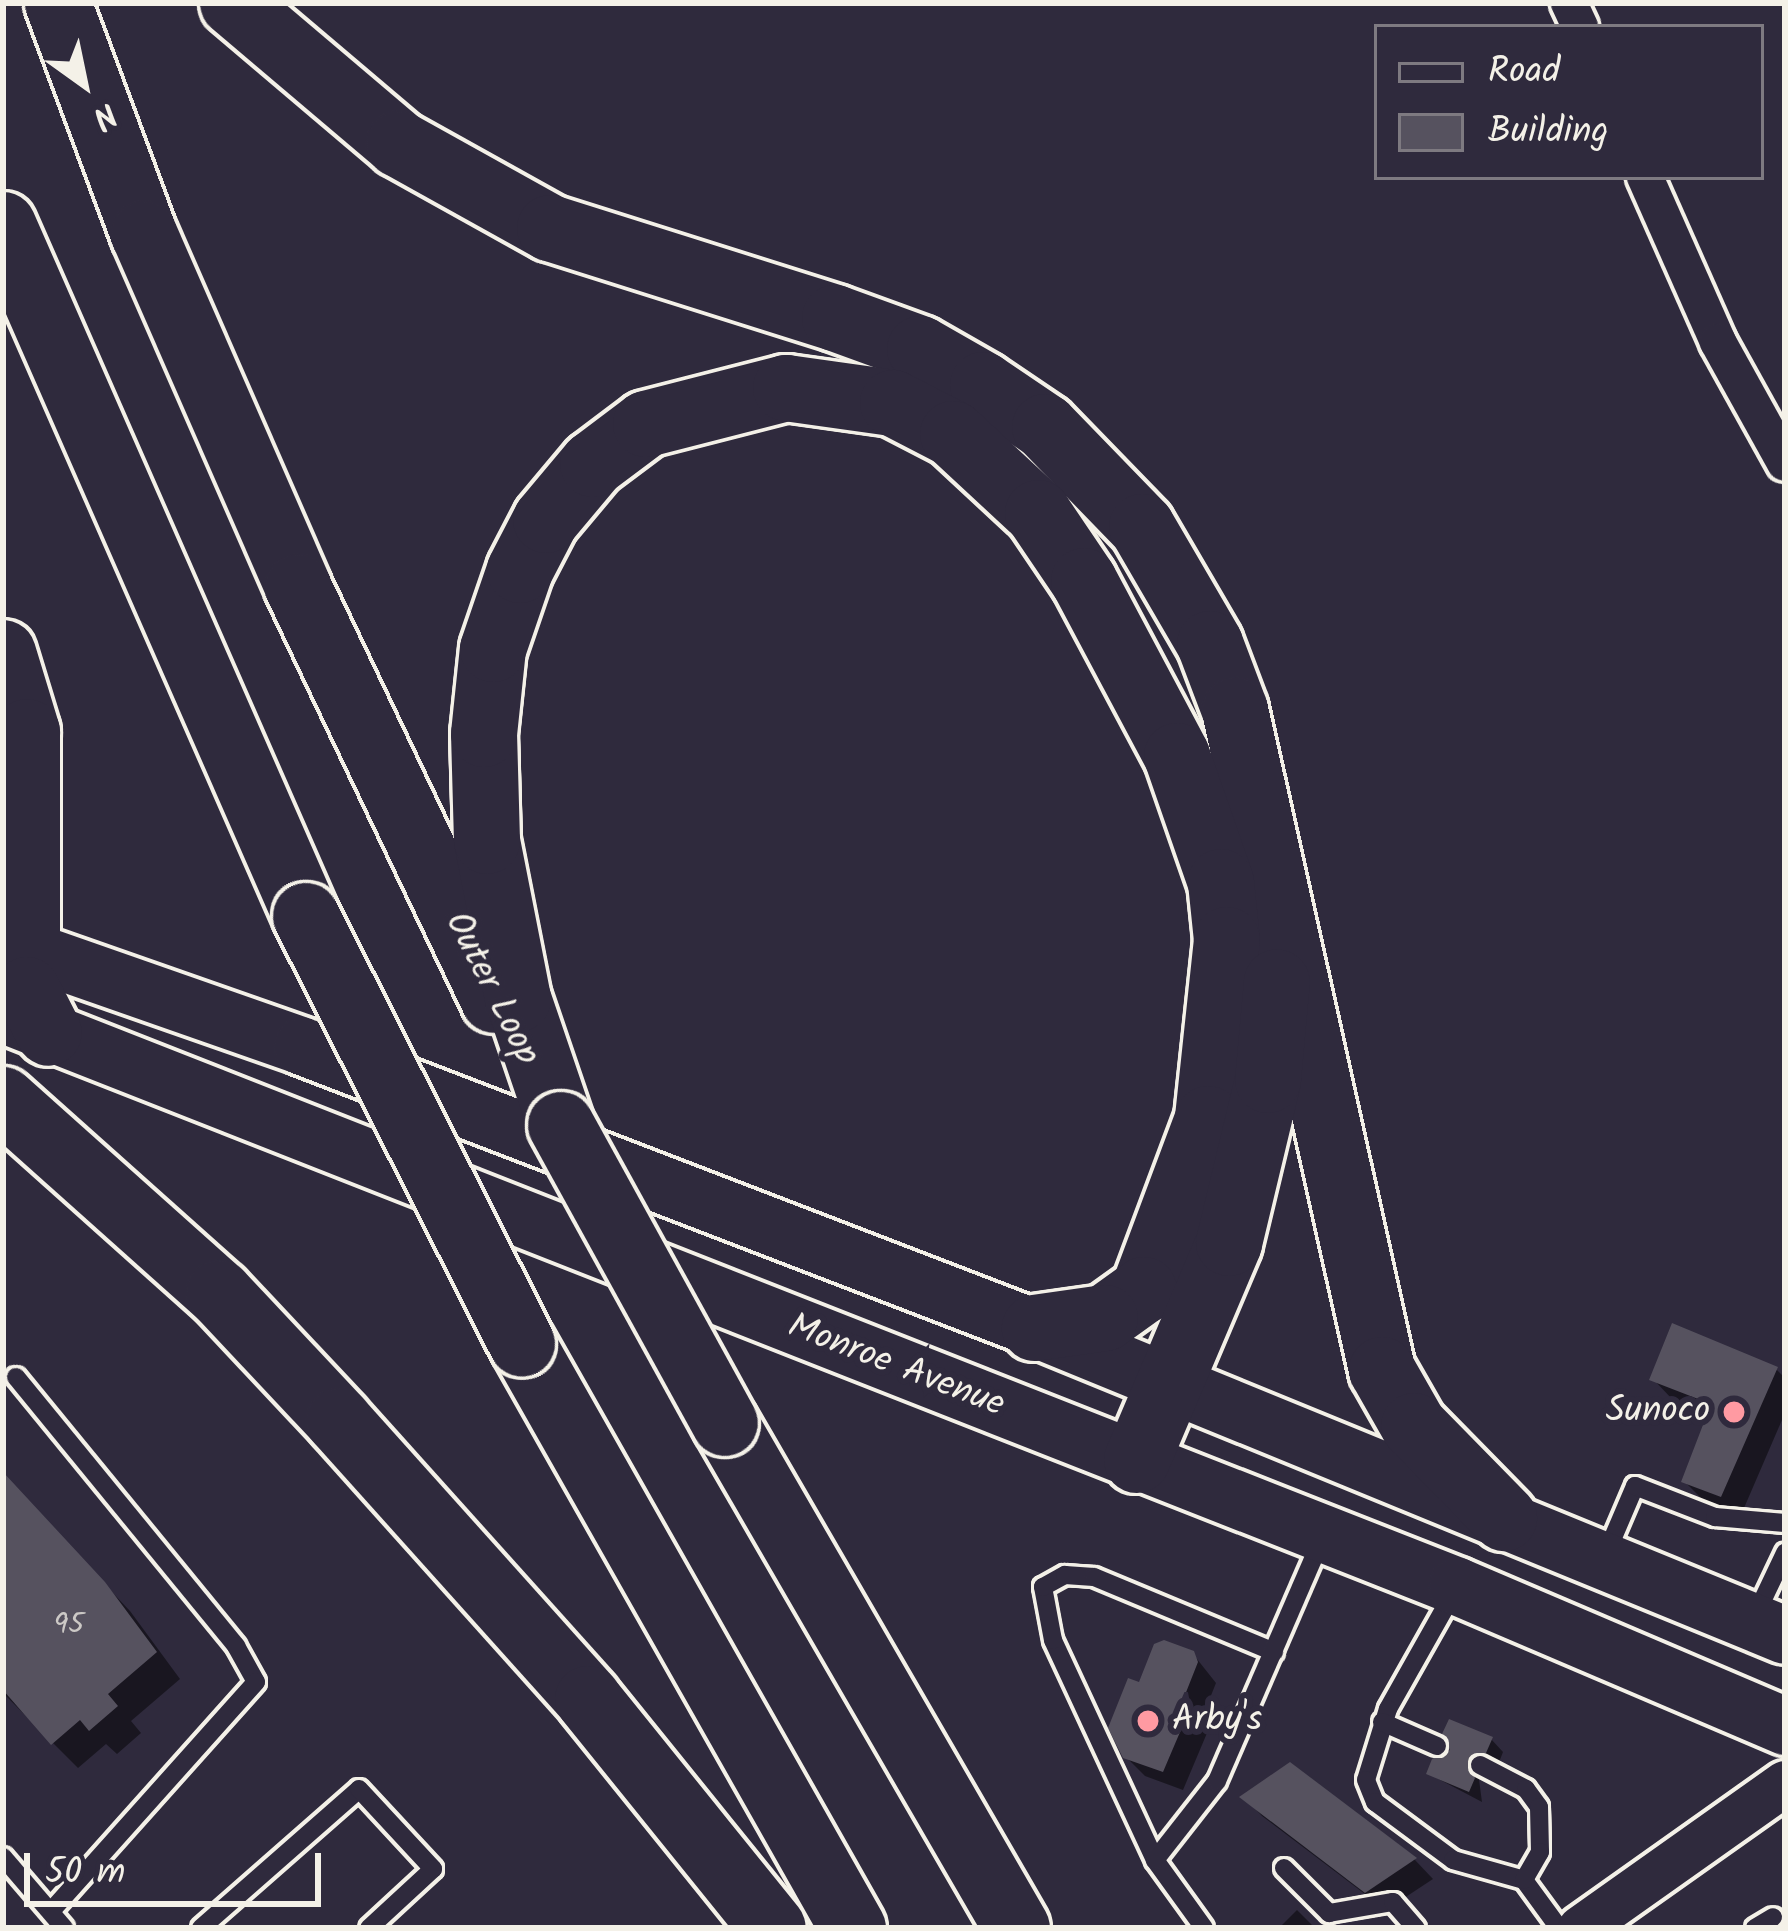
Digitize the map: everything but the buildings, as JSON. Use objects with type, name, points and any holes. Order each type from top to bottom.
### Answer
[{"type":"highway","name":"Outer Loop","points":[[58,3],[145,234],[298,587],[502,993]]},
{"type":"highway","points":[[233,3],[382,131],[550,228],[920,349],[1045,427],[1142,527],[1210,644],[1235,710],[1382,1370],[1414,1426],[1504,1518]]},
{"type":"highway","points":[[3,225],[306,916],[522,1343],[853,1928]]},
{"type":"highway","points":[[1017,1928],[725,1423],[561,1125],[502,993],[487,841],[484,734],[493,649],[546,520],[593,464],[646,424],[717,400],[786,388],[844,390],[893,403],[953,434],[1038,513],[1134,670],[1204,817],[1227,940],[1208,1119],[1144,1289],[1106,1318],[1036,1328]]},
{"type":"highway","points":[[3,653],[28,732],[32,866],[13,946],[27,989],[26,1024]]},
{"type":"highway","points":[[1136,1460],[1235,1220],[1268,1080],[1283,918]]},
{"type":"highway","points":[[3,1100],[220,1293],[325,1405],[588,1699],[772,1928]]},
{"type":"main road","points":[[13,946],[302,1046],[1036,1328],[1768,1629]]},
{"type":"main road","name":"Monroe Avenue","points":[[26,1024],[1457,1586],[1785,1726]]},
{"type":"street","points":[[1647,180],[1782,453]]},
{"type":"street","points":[[1609,1920],[1785,1783]]},
{"type":"lane","points":[[16,1377],[236,1646],[256,1682],[52,1910]]},
{"type":"lane","points":[[1604,1561],[1635,1486],[1715,1516],[1785,1523]]},
{"type":"lane","points":[[1155,1860],[1217,1780],[1324,1534]]},
{"type":"lane","points":[[1768,1629],[1785,1553]]},
{"type":"lane","points":[[1204,1928],[1155,1860],[1041,1607],[1043,1587],[1066,1575],[1094,1577],[1274,1652]]},
{"type":"lane","points":[[1457,1586],[1382,1722],[1366,1780],[1375,1802],[1453,1860],[1524,1880],[1559,1928]]},
{"type":"lane","points":[[1382,1722],[1437,1746]]},
{"type":"lane","points":[[1480,1765],[1526,1789],[1540,1807],[1540,1852],[1524,1880]]},
{"type":"lane","points":[[201,1928],[359,1789],[433,1869],[369,1928]]},
{"type":"lane","points":[[3,1857],[64,1928]]},
{"type":"lane","points":[[1283,1868],[1329,1913],[1393,1902],[1416,1928]]},
{"type":"place","name":"Sunoco","points":[[1734,1412]]},
{"type":"place","name":"Arby's","points":[[1148,1721]]}]
